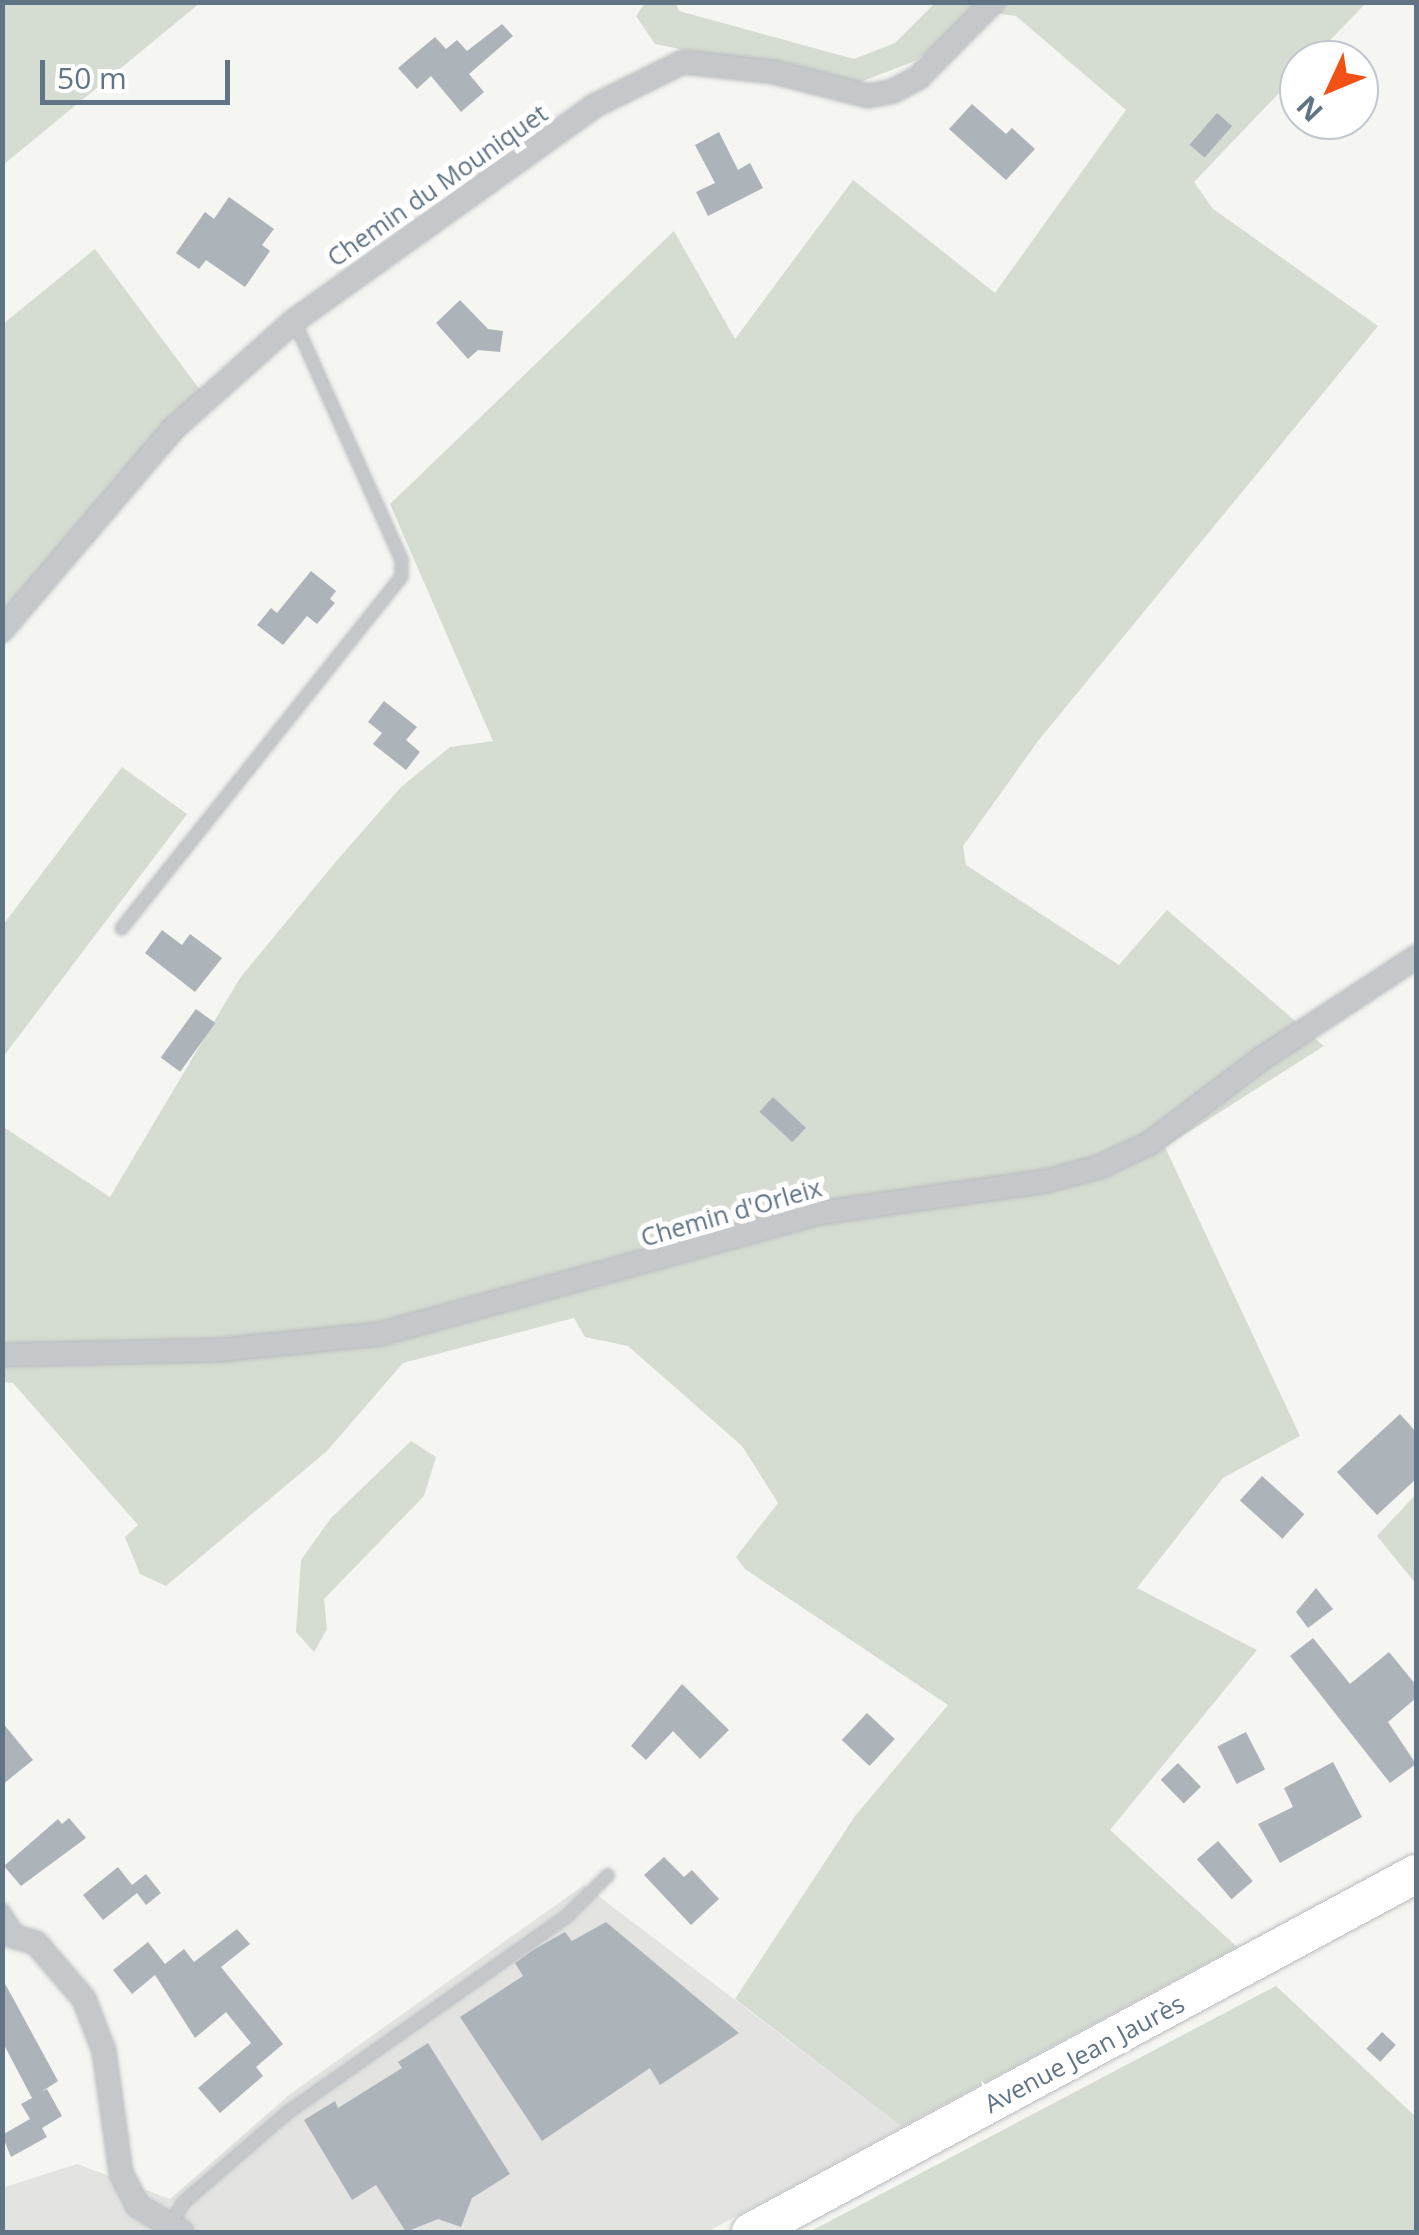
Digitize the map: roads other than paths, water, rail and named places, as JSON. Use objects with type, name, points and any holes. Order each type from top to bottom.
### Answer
[{"type":"main road","name":"Avenue Jean Jaurès","points":[[751,2232],[1416,1874]]},
{"type":"street","name":"Chemin du Mouniquet","points":[[2,630],[173,428],[294,321],[594,106],[682,62],[774,72],[868,96],[892,92],[919,77],[993,2]]},
{"type":"street","name":"Chemin d'Orleix","points":[[2,1355],[220,1350],[380,1334],[818,1212],[1047,1181],[1099,1167],[1150,1143],[1262,1059],[1416,958]]},
{"type":"street","points":[[11,1934],[53,1958],[84,1999],[104,2051],[121,2174],[138,2206],[176,2229]]},
{"type":"lane","points":[[121,928],[401,576],[402,559],[294,321]]},
{"type":"lane","points":[[176,2229],[184,2201],[288,2112],[568,1915],[607,1875]]},
{"type":"lane","points":[[2,1909],[11,1934]]}]
